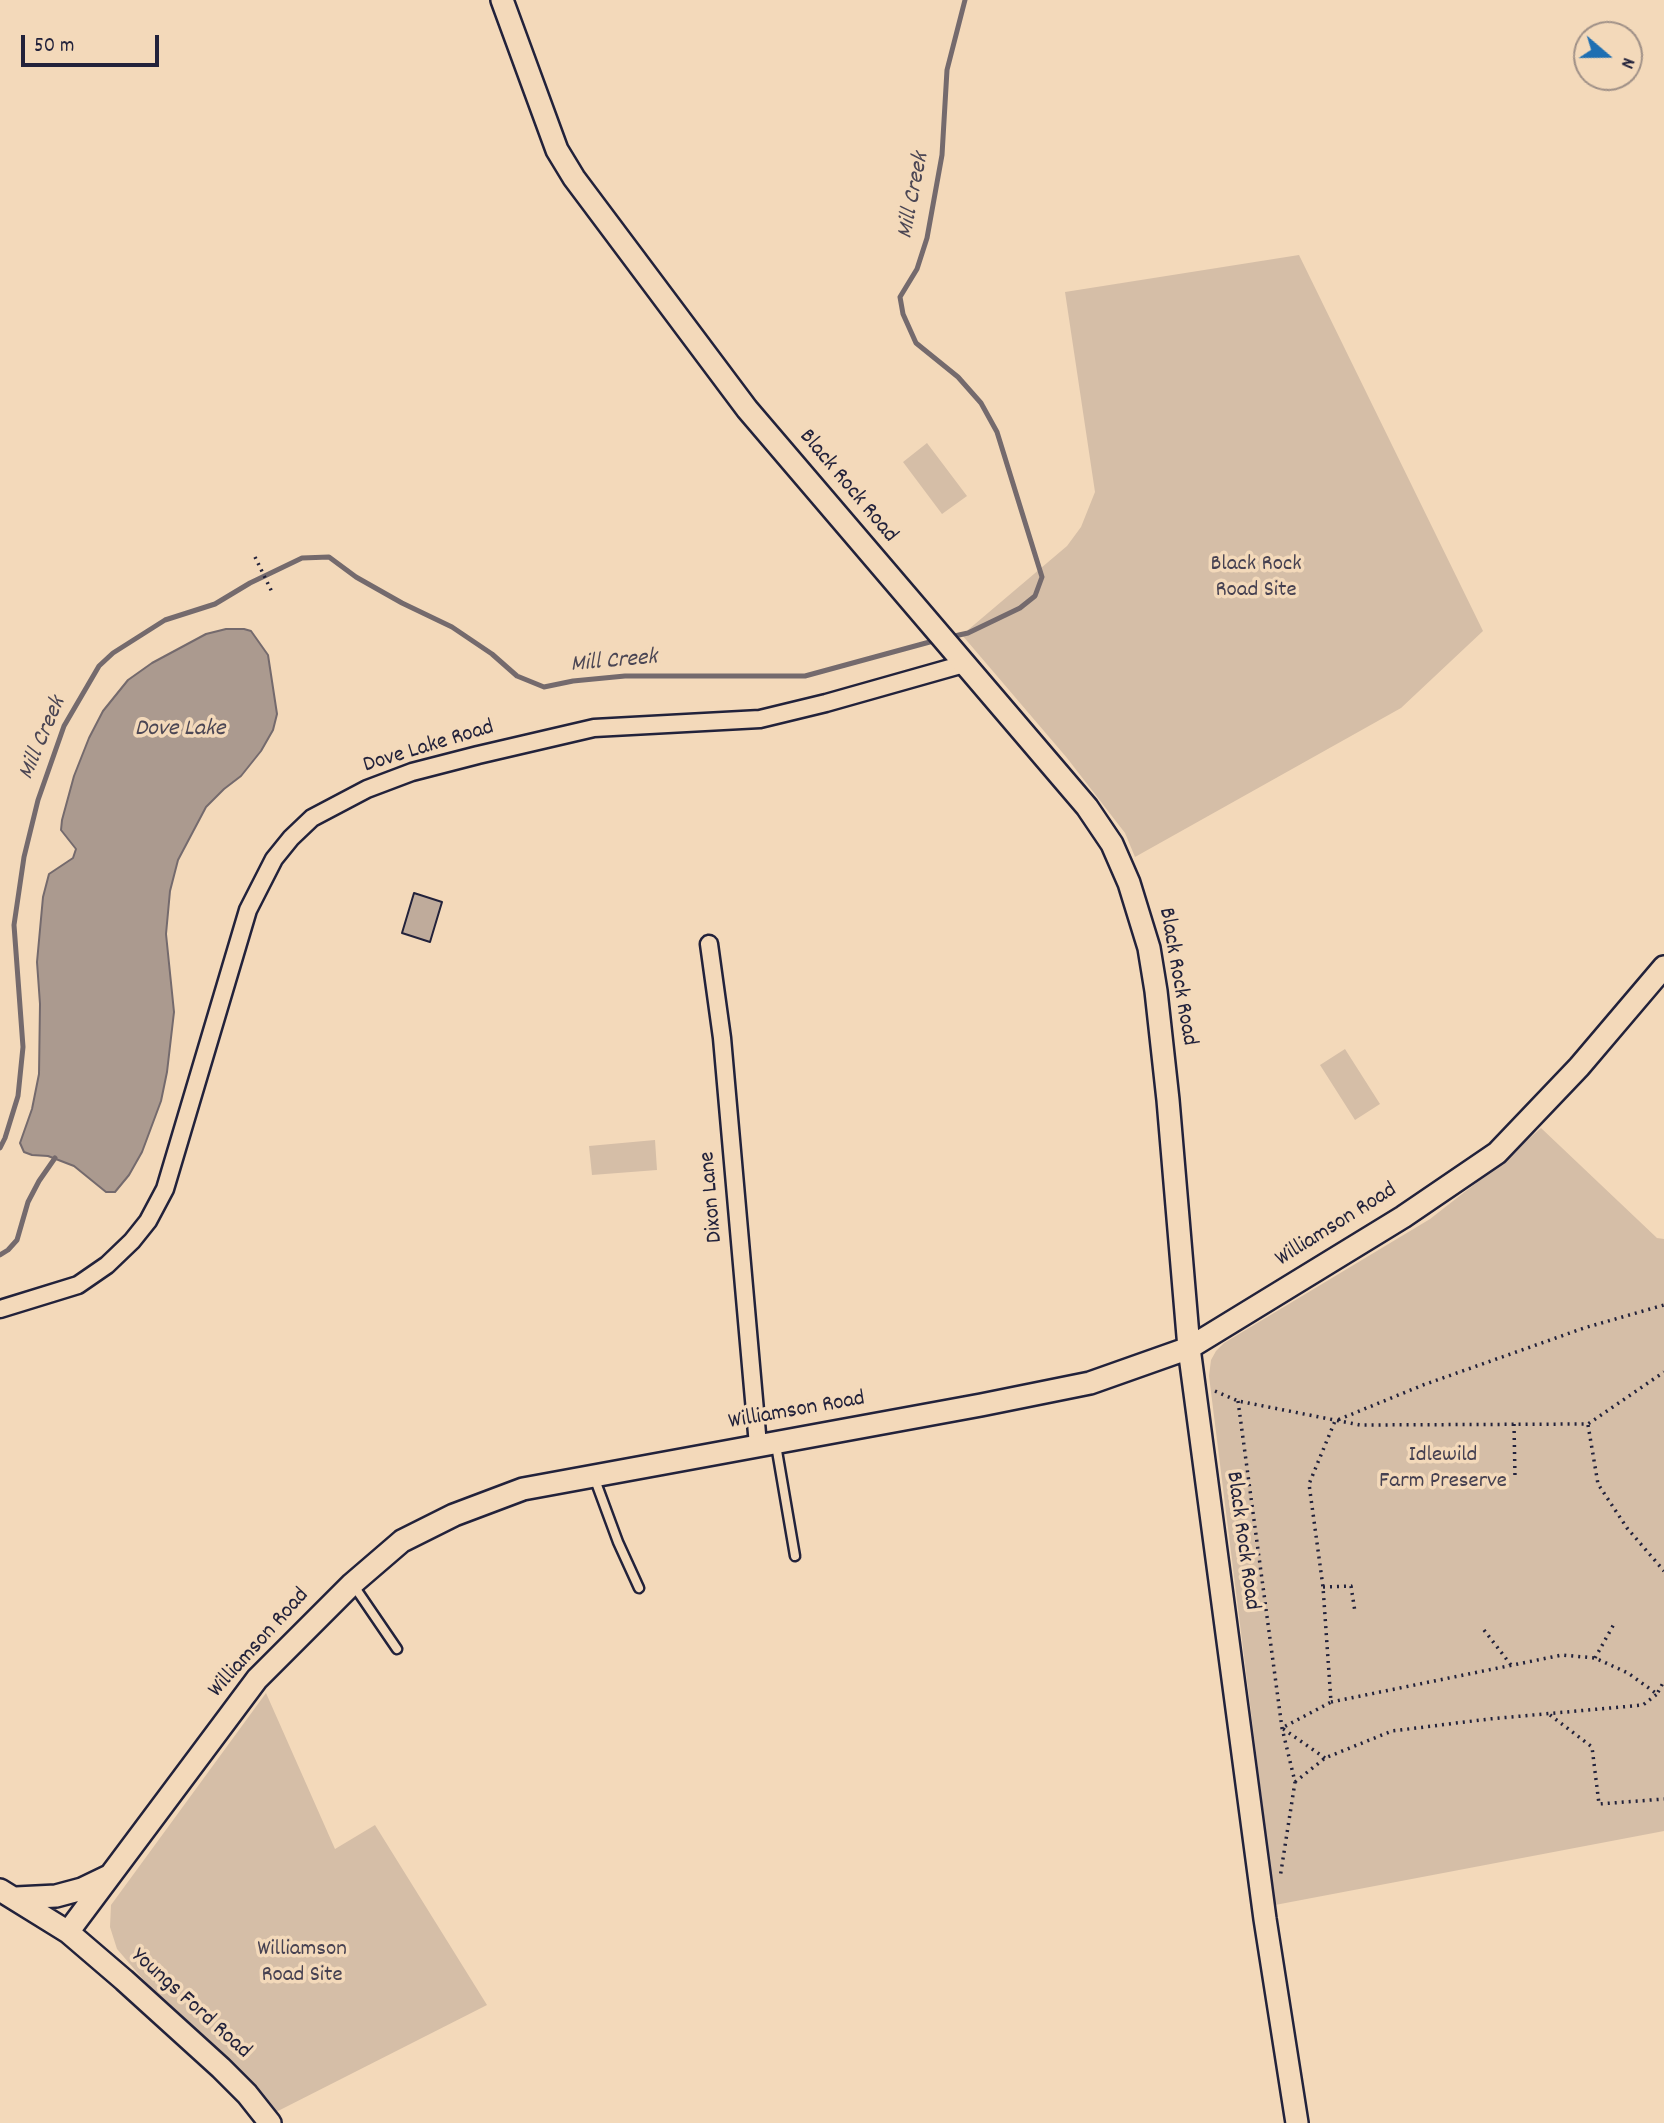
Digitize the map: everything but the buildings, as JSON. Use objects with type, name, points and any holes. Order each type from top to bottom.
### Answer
[{"type":"street","name":"Black Rock Road","points":[[502,0],[557,150],[575,178],[747,409],[1087,807],[1111,844],[1129,883],[1141,918],[1156,991],[1189,1348],[1265,1919],[1297,2123]]},
{"type":"street","name":"Dove Lake Road","points":[[0,1309],[78,1285],[107,1265],[148,1221],[164,1189],[248,910],[274,859],[312,818],[367,789],[412,772],[478,755],[594,728],[760,719],[826,703],[958,656]]},
{"type":"street","name":"Dixon Lane","points":[[709,944],[767,1444]]},
{"type":"street","name":"Williamson Road","points":[[68,1932],[257,1679],[352,1584],[402,1541],[454,1515],[523,1489],[1090,1383],[1189,1348],[1403,1217],[1497,1153],[1579,1067],[1664,967]]},
{"type":"street","points":[[8,1894],[56,1896],[82,1889],[111,1875]]},
{"type":"street","points":[[8,1894],[68,1932]]},
{"type":"street","name":"Youngs Ford Road","points":[[68,1932],[221,2068],[247,2094],[270,2123]]},
{"type":"lane","points":[[767,1444],[794,1556]]},
{"type":"lane","points":[[594,1476],[618,1542],[639,1588]]},
{"type":"lane","points":[[352,1584],[397,1648]]},
{"type":"path","points":[[255,557],[272,592]]},
{"type":"path","points":[[1331,1702],[1323,1587],[1309,1484],[1335,1421],[1423,1385],[1584,1328],[1664,1305]]},
{"type":"path","points":[[1194,1381],[1238,1401],[1360,1425],[1588,1424],[1664,1371]]},
{"type":"path","points":[[1238,1401],[1282,1728],[1295,1782],[1279,1885]]},
{"type":"path","points":[[1514,1424],[1515,1477]]},
{"type":"path","points":[[1588,1424],[1598,1484],[1627,1528],[1664,1571]]},
{"type":"path","points":[[1323,1587],[1351,1586],[1355,1612]]},
{"type":"path","points":[[1595,1658],[1614,1624]]},
{"type":"path","points":[[1484,1630],[1511,1665]]},
{"type":"path","points":[[1282,1728],[1331,1702],[1562,1655],[1595,1658],[1628,1673],[1657,1694]]},
{"type":"path","points":[[1295,1782],[1325,1758],[1392,1731],[1643,1705],[1657,1694],[1664,1681]]},
{"type":"path","points":[[1549,1714],[1592,1747],[1599,1804],[1664,1799]]},
{"type":"path","points":[[1282,1728],[1325,1758]]},
{"type":"green space","name":"Black Rock Road Site","points":[[1299,255],[1483,631],[1401,708],[1135,857],[1125,833],[1067,758],[962,635],[1067,546],[1081,527],[1095,492],[1065,292]]},
{"type":"green space","points":[[927,443],[967,496],[942,514],[903,462]]},
{"type":"green space","points":[[1345,1049],[1380,1104],[1355,1120],[1320,1065]]},
{"type":"green space","name":"Idlewild Farm Preserve","points":[[1541,1128],[1657,1238],[1664,1239],[1664,1831],[1275,1905],[1209,1376],[1211,1360],[1224,1343],[1430,1219]]},
{"type":"green space","points":[[655,1140],[657,1170],[592,1175],[589,1146]]},
{"type":"green space","name":"Williamson Road Site","points":[[266,1693],[335,1849],[375,1825],[487,2005],[276,2112],[259,2089],[148,1985],[117,1949],[110,1927],[111,1905]]},
{"type":"water","name":"Dove Lake","points":[[226,629],[251,631],[268,655],[277,714],[273,730],[261,751],[241,776],[206,807],[178,860],[170,891],[166,934],[174,1012],[161,1101],[142,1152],[129,1175],[115,1192],[106,1192],[74,1166],[48,1156],[24,1152],[20,1143],[32,1109],[39,1074],[40,1004],[37,962],[43,897],[49,874],[73,858],[76,849],[61,830],[62,820],[74,776],[103,711],[128,680],[152,663],[206,634]]},
{"type":"waterway","name":"Mill Creek","points":[[950,637],[968,633],[1020,608],[1035,596],[1042,577],[997,432],[981,403],[958,377],[916,343],[903,314],[900,297],[917,269],[927,238],[942,155],[947,70],[965,0]]},
{"type":"waterway","name":"Mill Creek","points":[[0,1148],[18,1096],[23,1047],[14,925],[24,857],[38,800],[64,726],[99,666],[113,653],[165,620],[215,604],[250,583],[302,558],[329,557],[356,577],[452,627],[492,654],[517,676],[544,687],[625,676],[805,676],[937,640]]},
{"type":"waterway","points":[[0,1255],[17,1240],[28,1202],[55,1158]]}]
